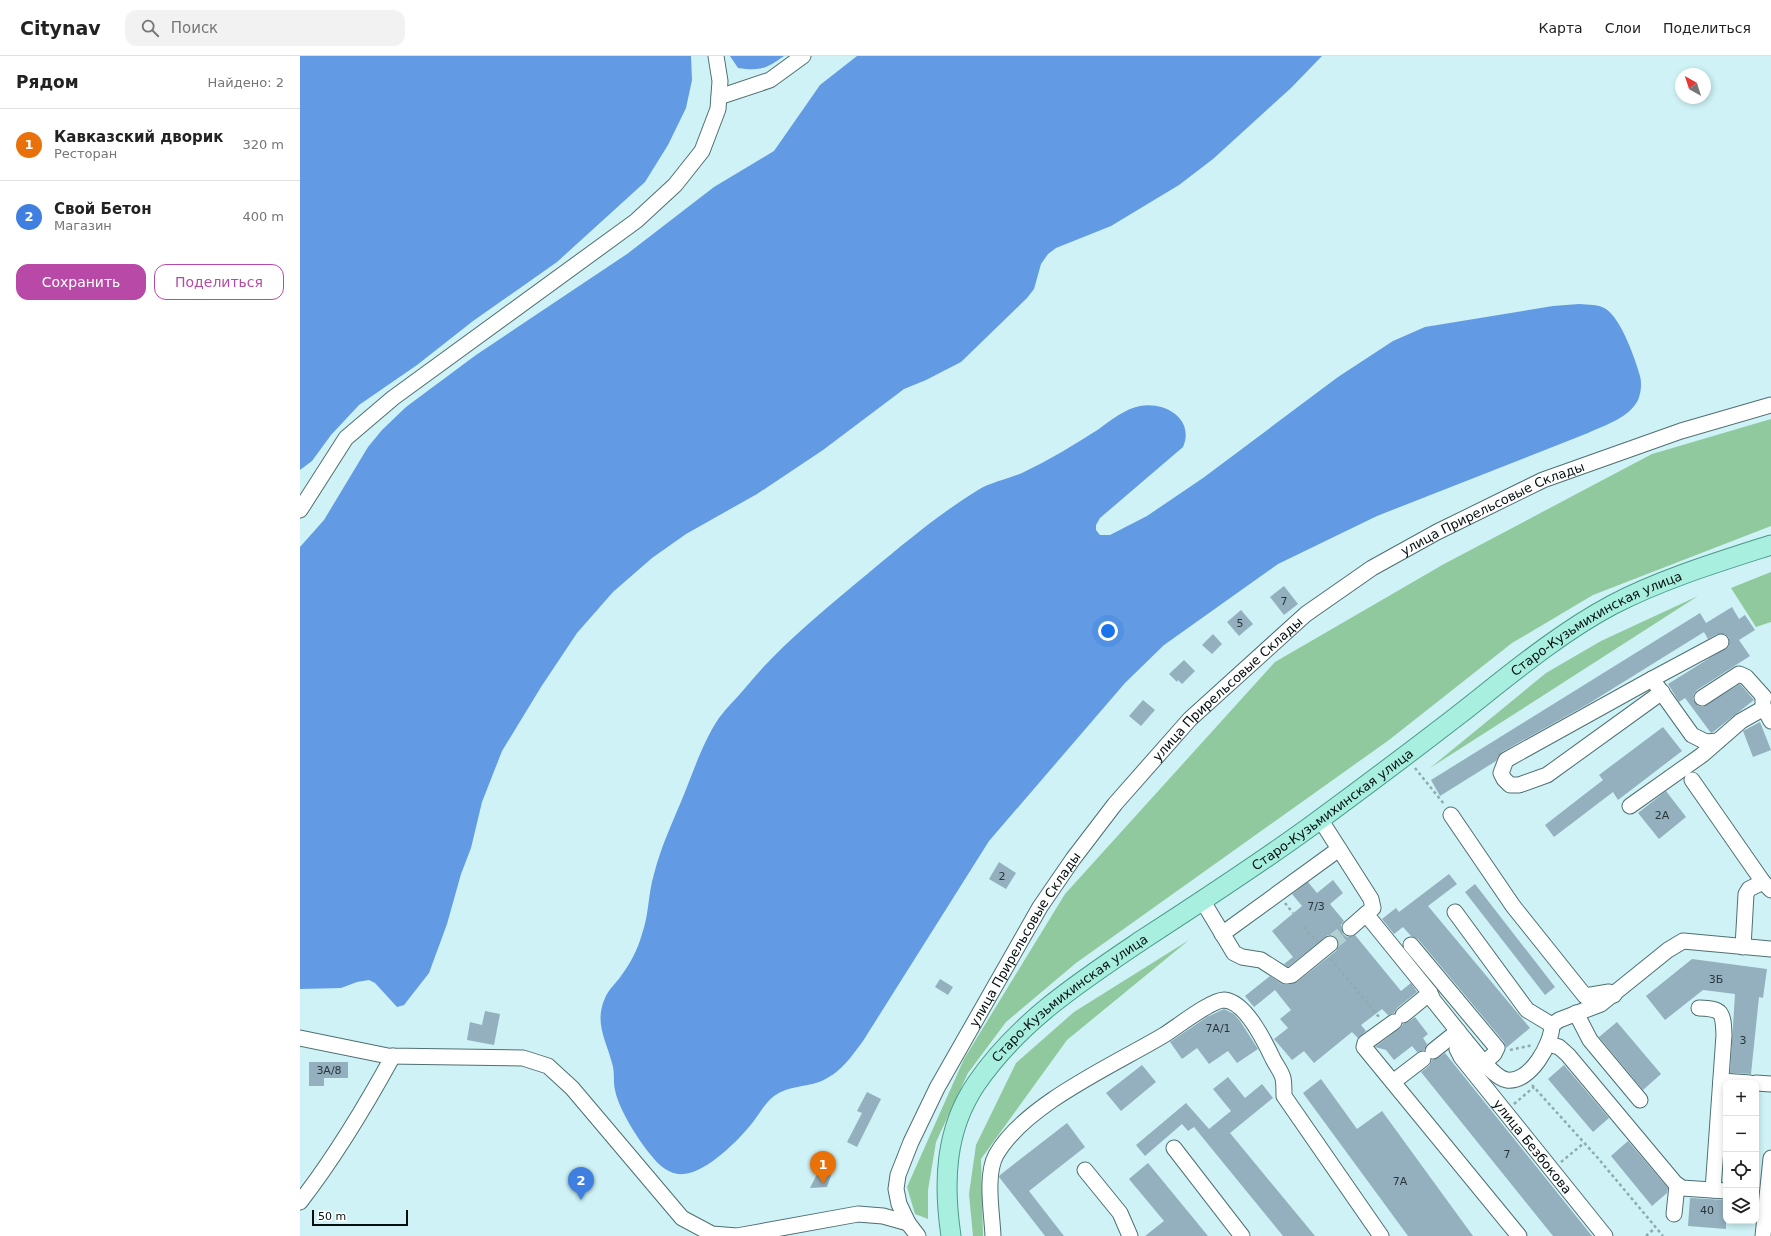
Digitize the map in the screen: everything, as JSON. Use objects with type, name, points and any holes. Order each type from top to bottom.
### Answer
[{"type":"main road","name":"Старо-Кузьмихинская улица","points":[[951,1236],[947,1210],[946,1184],[956,1122],[975,1086],[997,1056],[1011,1040],[1036,1017],[1079,984],[1320,819],[1407,755],[1504,679],[1569,631],[1636,594],[1702,568],[1771,545]]},
{"type":"main road","name":"Старо-Кузьмихинская улица","points":[[952,1143],[962,1236]]},
{"type":"street","points":[[300,510],[346,438],[393,398],[636,221],[675,185],[702,151],[718,110],[720,81],[716,56]]},
{"type":"street","points":[[719,97],[770,80],[803,56]]},
{"type":"street","name":"улица Прирельсовые Склады","points":[[918,1236],[908,1223],[899,1204],[896,1189],[898,1175],[910,1142],[937,1088],[1040,907],[1073,859],[1115,804],[1190,719],[1306,614],[1372,568],[1437,532],[1543,480],[1681,431],[1771,406]]},
{"type":"street","points":[[1662,692],[1547,775],[1519,784],[1510,785],[1504,780],[1501,773],[1506,760],[1721,642]]},
{"type":"street","points":[[1702,698],[1739,674],[1746,676],[1766,700],[1771,721]]},
{"type":"street","points":[[1652,679],[1692,735],[1706,742],[1718,741]]},
{"type":"street","points":[[1630,806],[1702,755],[1766,700]]},
{"type":"street","points":[[1692,780],[1767,886],[1749,889],[1746,894],[1743,947]]},
{"type":"street","points":[[1452,814],[1514,906],[1585,996],[1609,992],[1614,995]]},
{"type":"street","points":[[1320,819],[1371,899],[1373,908],[1350,928]]},
{"type":"street","points":[[1222,934],[1339,849]]},
{"type":"street","points":[[1202,900],[1234,953],[1242,957],[1261,960],[1286,976],[1292,975],[1326,946]]},
{"type":"street","points":[[1455,912],[1527,1010],[1552,1025]]},
{"type":"street","points":[[1366,914],[1430,993],[1433,1000],[1461,1035],[1499,1076],[1507,1080],[1517,1078],[1526,1073],[1539,1061],[1552,1033],[1552,1025]]},
{"type":"street","points":[[1552,1025],[1576,1012],[1601,1004],[1668,950],[1683,941],[1771,949]]},
{"type":"street","points":[[1411,944],[1497,1048],[1494,1054],[1485,1062]]},
{"type":"street","points":[[1430,993],[1392,1018],[1364,1043],[1364,1047],[1519,1236]]},
{"type":"street","points":[[993,1236],[990,1173],[995,1156],[1013,1131],[1043,1107],[1087,1078],[1166,1034],[1210,1005],[1224,1000],[1237,1004],[1246,1014],[1264,1040],[1282,1077],[1284,1096],[1381,1236]]},
{"type":"street","points":[[1548,1044],[1559,1047],[1568,1055],[1677,1185],[1682,1188],[1719,1190],[1721,1081],[1724,1035],[1723,1020],[1719,1012],[1714,1009],[1699,1008]]},
{"type":"street","points":[[1576,1012],[1590,1040],[1640,1100]]},
{"type":"street","points":[[1393,1082],[1428,1055],[1461,1035]]},
{"type":"street","name":"улица Безбокова","points":[[1461,1035],[1460,1043],[1457,1049],[1461,1057],[1605,1236]]},
{"type":"street","points":[[300,1038],[393,1056],[523,1058],[548,1066],[572,1088],[682,1218],[712,1234],[737,1236],[858,1214],[883,1216],[908,1223]]},
{"type":"street","points":[[300,1202],[319,1178],[361,1112],[393,1056]]},
{"type":"street","points":[[1759,1083],[1771,1084]]},
{"type":"street","points":[[1174,1148],[1242,1236]]},
{"type":"street","points":[[1763,1236],[1771,1158]]},
{"type":"street","points":[[1085,1170],[1120,1213],[1130,1236]]},
{"type":"street","points":[[1674,1214],[1677,1185]]},
{"type":"path","points":[[1407,755],[1423,780],[1452,814]]},
{"type":"path","points":[[1304,926],[1311,934]]},
{"type":"path","points":[[1326,946],[1392,1018]]},
{"type":"path","points":[[1497,1048],[1503,1051],[1524,1046],[1548,1044]]},
{"type":"path","points":[[1526,1073],[1534,1088],[1584,1143],[1663,1236]]},
{"type":"path","points":[[1518,1101],[1534,1088]]},
{"type":"path","points":[[1565,1159],[1584,1143]]},
{"type":"path","points":[[1646,1236],[1655,1228]]},
{"type":"green space","points":[[1771,419],[1771,526],[1593,595],[1512,643],[1389,740],[1076,963],[1006,1022],[968,1073],[936,1142],[928,1190],[928,1219],[915,1214],[907,1187],[964,1059],[1065,894],[1275,662],[1444,564],[1652,454]]},
{"type":"green space","points":[[1771,572],[1771,622],[1756,627],[1731,588]]},
{"type":"green space","points":[[1698,596],[1430,768],[1546,673],[1601,641]]},
{"type":"green space","points":[[1189,940],[1067,1040],[981,1159],[983,1236],[973,1236],[969,1194],[976,1145],[1016,1063],[1074,1012]]},
{"type":"water","points":[[300,56],[691,56],[692,80],[686,108],[668,145],[645,182],[557,262],[473,321],[417,365],[359,405],[331,435],[312,461],[300,470]]},
{"type":"water","points":[[730,56],[784,56],[772,64],[762,68],[752,69],[738,68]]},
{"type":"water","points":[[857,56],[1322,56],[1291,88],[1213,159],[1179,185],[1111,226],[1056,248],[1048,254],[1041,264],[1034,289],[1027,298],[961,362],[926,380],[904,389],[823,450],[757,494],[686,534],[652,558],[613,592],[577,633],[541,687],[502,751],[482,802],[471,848],[461,874],[447,924],[429,973],[404,1005],[397,1007],[375,983],[369,980],[357,982],[341,988],[300,989],[300,547],[324,520],[368,447],[382,430],[406,407],[476,355],[627,254],[714,187],[774,151],[820,85]]},
{"type":"water","points":[[1579,304],[1597,305],[1606,309],[1617,321],[1627,340],[1635,359],[1641,382],[1638,400],[1629,412],[1588,433],[1377,516],[1278,564],[1164,645],[1125,683],[989,841],[863,1041],[839,1070],[819,1082],[790,1088],[774,1096],[740,1137],[722,1154],[703,1168],[693,1172],[677,1174],[660,1165],[633,1130],[617,1099],[614,1087],[613,1066],[602,1031],[602,1007],[606,995],[628,966],[638,945],[644,927],[652,882],[660,853],[704,744],[725,710],[758,673],[797,634],[899,548],[962,500],[983,487],[1022,473],[1042,463],[1099,429],[1118,415],[1134,407],[1150,405],[1168,409],[1181,420],[1185,428],[1186,437],[1183,447],[1100,518],[1096,525],[1096,530],[1100,535],[1110,535],[1147,516],[1203,478],[1338,377],[1393,341],[1425,327],[1553,306]]},
{"type":"building","points":[[1284,586],[1298,604],[1284,615],[1270,597]]},
{"type":"building","points":[[1732,607],[1739,619],[1745,615],[1755,630],[1739,640],[1750,656],[1697,690],[1693,699],[1698,706],[1703,707],[1740,684],[1754,700],[1713,732],[1711,733],[1685,698],[1679,702],[1668,684],[1729,646],[1729,638],[1725,634],[1717,634],[1708,639],[1704,632],[1588,704],[1502,752],[1496,761],[1440,796],[1431,780],[1700,613],[1706,623]]},
{"type":"building","points":[[1241,610],[1253,624],[1239,636],[1227,622]]},
{"type":"building","points":[[1213,634],[1222,644],[1212,654],[1202,645]]},
{"type":"building","points":[[1184,660],[1195,671],[1182,684],[1178,680],[1177,682],[1169,674]]},
{"type":"building","points":[[1143,700],[1155,710],[1141,726],[1129,716]]},
{"type":"building","points":[[1760,722],[1771,750],[1753,757],[1743,731]]},
{"type":"building","points":[[1663,727],[1682,751],[1618,800],[1613,792],[1554,837],[1545,825],[1603,780],[1599,775]]},
{"type":"building","points":[[1666,791],[1686,817],[1659,839],[1638,813]]},
{"type":"building","points":[[999,862],[1016,873],[1006,889],[989,879]]},
{"type":"building","points":[[1449,874],[1457,884],[1428,906],[1530,1028],[1506,1048],[1504,1042],[1418,939],[1411,936],[1403,927],[1394,934],[1382,919],[1396,908],[1399,912]]},
{"type":"building","points":[[1333,880],[1343,893],[1330,904],[1344,921],[1341,925],[1343,934],[1347,937],[1355,935],[1401,991],[1411,983],[1417,992],[1397,1008],[1394,1013],[1388,1015],[1382,1009],[1361,1025],[1366,1031],[1358,1038],[1352,1032],[1314,1063],[1304,1051],[1292,1060],[1274,1039],[1288,1028],[1280,1019],[1291,1010],[1275,990],[1254,1007],[1245,996],[1270,976],[1282,984],[1287,985],[1297,982],[1336,951],[1339,943],[1337,939],[1334,936],[1328,935],[1288,967],[1284,964],[1293,957],[1272,931],[1302,906],[1292,894],[1308,882],[1317,893]]},
{"type":"building","points":[[1475,884],[1555,987],[1545,995],[1465,892]]},
{"type":"building","points":[[1692,959],[1767,969],[1763,998],[1759,997],[1751,1074],[1730,1073],[1735,994],[1703,990],[1665,1020],[1646,996]]},
{"type":"building","points":[[940,979],[953,987],[948,995],[935,987]]},
{"type":"building","points":[[1224,1009],[1234,1014],[1240,1021],[1258,1049],[1237,1063],[1228,1051],[1209,1064],[1197,1048],[1182,1059],[1170,1042],[1207,1017]]},
{"type":"building","points":[[485,1011],[500,1014],[494,1045],[467,1040],[470,1022],[482,1025]]},
{"type":"building","points":[[1415,1017],[1428,1034],[1423,1038],[1427,1044],[1424,1050],[1417,1052],[1412,1046],[1394,1060],[1386,1050],[1375,1047],[1399,1029],[1403,1024]]},
{"type":"building","points":[[1617,1022],[1661,1074],[1643,1090],[1599,1037]]},
{"type":"building","points":[[1445,1053],[1592,1236],[1553,1236],[1421,1072],[1429,1066],[1432,1060]]},
{"type":"building","points":[[309,1062],[348,1062],[348,1078],[324,1078],[324,1086],[309,1086]]},
{"type":"building","points":[[1142,1065],[1156,1082],[1121,1111],[1106,1093]]},
{"type":"building","points":[[1564,1065],[1609,1118],[1593,1132],[1548,1079]]},
{"type":"building","points":[[1228,1077],[1245,1098],[1262,1084],[1273,1098],[1230,1133],[1315,1236],[1283,1236],[1194,1127],[1188,1131],[1182,1124],[1145,1156],[1136,1145],[1186,1103],[1209,1129],[1231,1111],[1213,1089]]},
{"type":"building","points":[[1321,1079],[1357,1129],[1382,1111],[1473,1236],[1408,1236],[1303,1093]]},
{"type":"building","points":[[867,1092],[881,1099],[857,1147],[847,1142],[862,1113],[857,1111]]},
{"type":"building","points":[[1067,1123],[1085,1147],[1029,1191],[1064,1236],[1045,1236],[999,1177]]},
{"type":"building","points":[[1628,1141],[1668,1188],[1667,1193],[1652,1206],[1611,1156]]},
{"type":"building","points":[[824,1160],[835,1164],[827,1187],[810,1188]]},
{"type":"building","points":[[1148,1163],[1208,1236],[1145,1236],[1164,1221],[1129,1179]]},
{"type":"building","points":[[1690,1198],[1723,1200],[1723,1224],[1726,1224],[1726,1229],[1688,1226]]},
{"type":"tunnel","points":[[1330,944],[1350,928]]},
{"type":"place","name":"Кавказский дворик","points":[[823,1184]]},
{"type":"place","name":"Свой Бетон","points":[[581,1200]]}]
